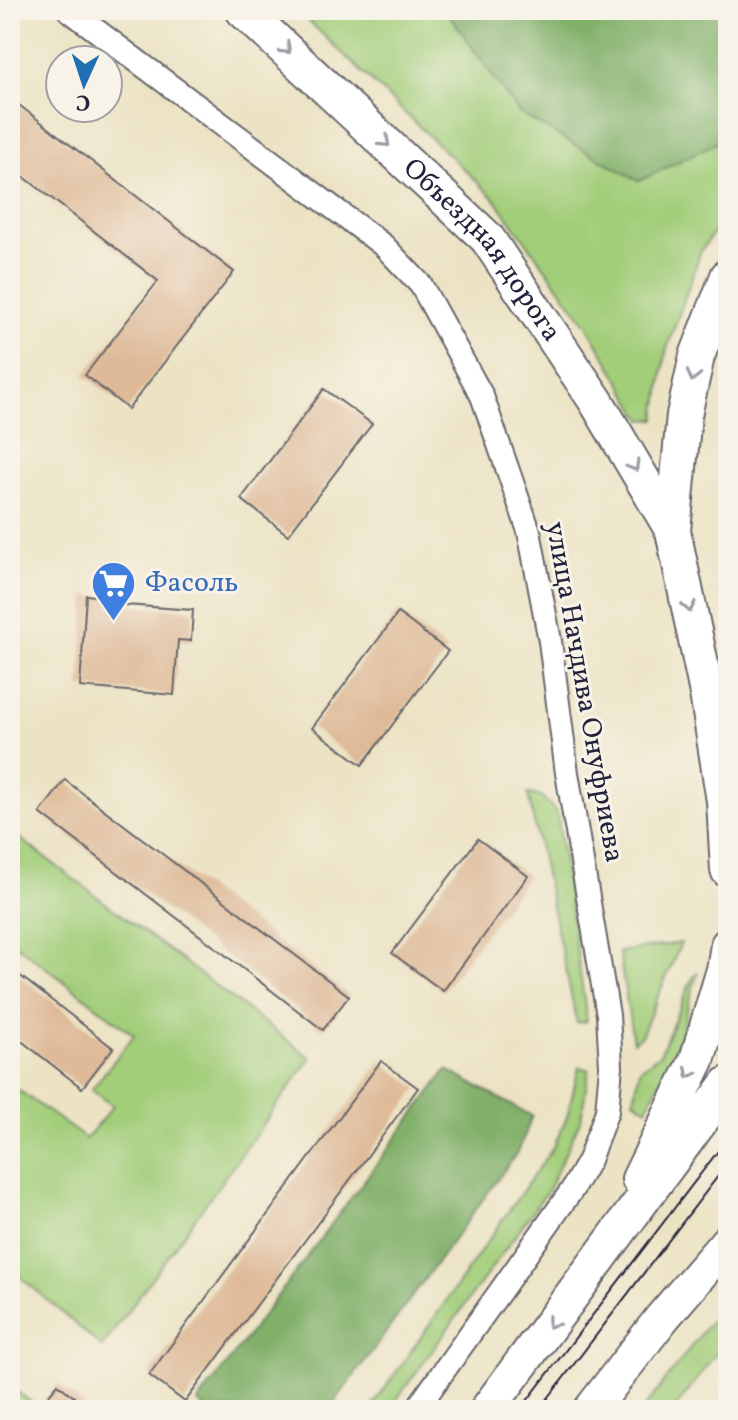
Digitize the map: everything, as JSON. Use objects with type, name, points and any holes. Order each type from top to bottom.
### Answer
[{"type":"main road","name":"Объездная дорога","points":[[243,10],[487,238],[596,401],[673,531]]},
{"type":"main road","points":[[728,276],[697,356],[684,415],[673,531],[707,693],[724,801],[728,870]]},
{"type":"main road","points":[[707,693],[728,737]]},
{"type":"main road","points":[[599,1261],[697,1060],[724,970],[728,945]]},
{"type":"main road","points":[[487,1410],[728,1084]]},
{"type":"main road","points":[[591,1410],[662,1318],[728,1241]]},
{"type":"main road","points":[[662,1318],[728,1264]]},
{"type":"street","name":"улица Начдива Онуфриева","points":[[69,10],[384,246],[421,285],[482,396],[529,531],[550,641],[567,773],[608,1015],[611,1050],[607,1111],[589,1160],[572,1190],[416,1410]]},
{"type":"green space","points":[[297,10],[446,10],[519,113],[638,180],[728,137],[728,211],[701,251],[666,352],[656,419],[643,420],[586,324],[494,198]]},
{"type":"green space","points":[[446,10],[728,10],[728,137],[639,181],[519,113]]},
{"type":"green space","points":[[728,434],[728,610],[723,596]]},
{"type":"green space","points":[[528,794],[541,796],[557,813],[587,1021],[577,1023]]},
{"type":"green space","points":[[10,831],[311,1058],[102,1347],[10,1268],[10,1084],[86,1139],[113,1106],[91,1090],[134,1035],[10,940]]},
{"type":"green space","points":[[681,943],[641,1036],[633,1042],[619,952]]},
{"type":"green space","points":[[697,974],[678,1042],[647,1109],[634,1100],[640,1069],[660,1054]]},
{"type":"green space","points":[[579,1067],[589,1070],[581,1119],[548,1190],[389,1410],[370,1410],[554,1146],[567,1117]]},
{"type":"green space","points":[[447,1070],[532,1116],[519,1150],[329,1410],[207,1410],[198,1402]]},
{"type":"green space","points":[[728,1304],[728,1337],[674,1410],[643,1410],[712,1319]]},
{"type":"green space","points":[[10,1386],[41,1410],[10,1410]]},
{"type":"building","points":[[10,98],[234,272],[128,409],[85,375],[158,281],[10,166]]},
{"type":"building","points":[[324,389],[372,424],[288,535],[241,499]]},
{"type":"building","points":[[86,595],[112,598],[112,604],[193,610],[191,641],[178,640],[174,695],[80,687]]},
{"type":"building","points":[[398,613],[448,651],[362,765],[312,728]]},
{"type":"building","points":[[65,780],[349,996],[323,1030],[40,813]]},
{"type":"building","points":[[478,839],[528,876],[443,991],[392,953]]},
{"type":"building","points":[[10,968],[113,1048],[82,1088],[10,1032]]},
{"type":"building","points":[[381,1061],[418,1088],[185,1402],[149,1375]]},
{"type":"building","points":[[58,1384],[90,1410],[36,1410]]},
{"type":"tram line","points":[[520,1410],[728,1138]]},
{"type":"tram line","points":[[539,1410],[728,1163]]},
{"type":"place","name":"Фасоль","points":[[114,622]]}]
